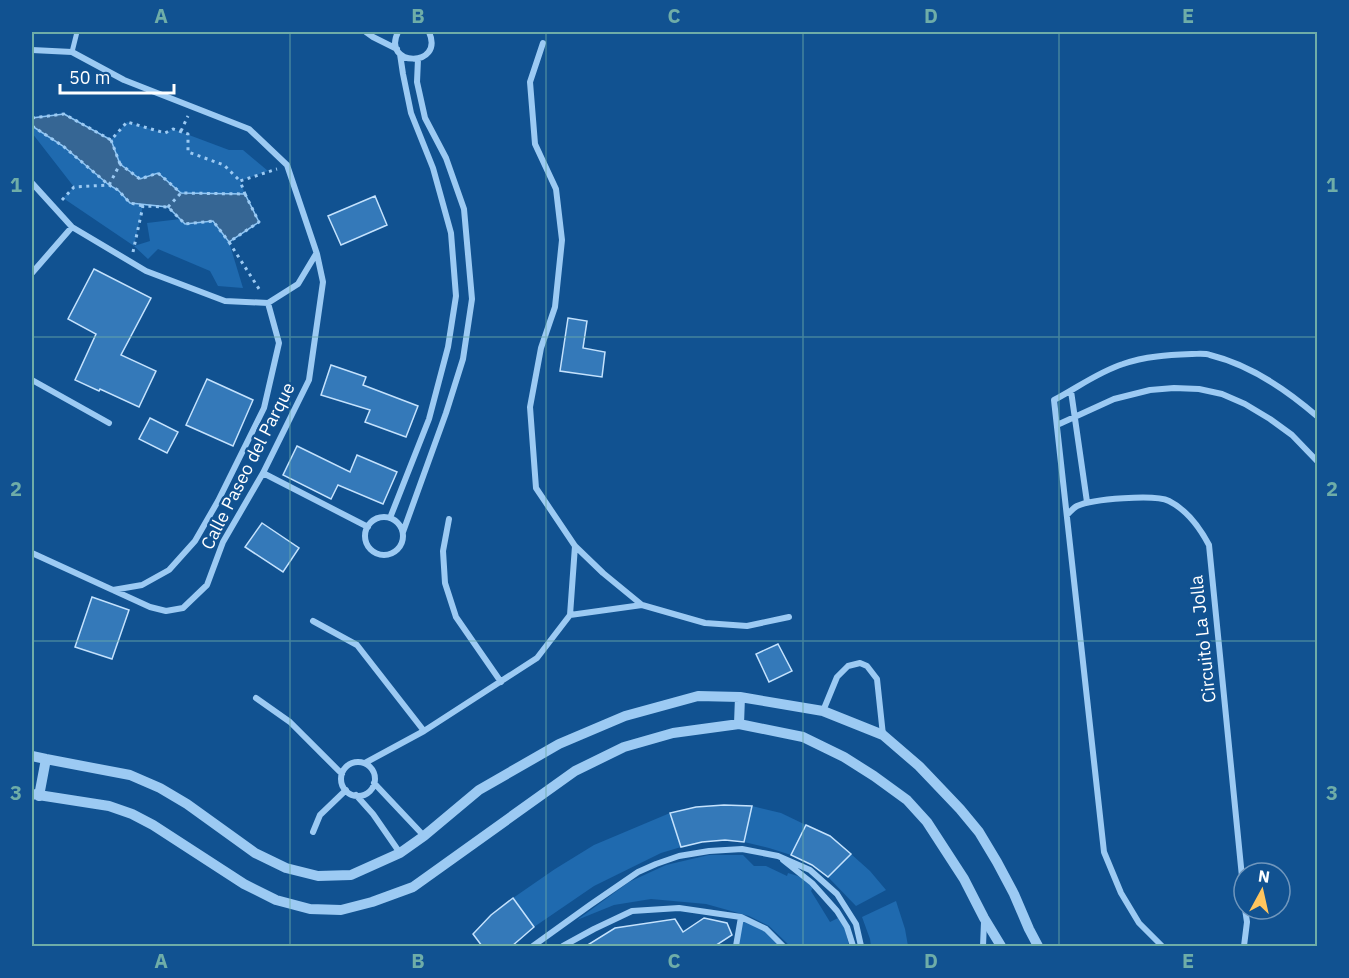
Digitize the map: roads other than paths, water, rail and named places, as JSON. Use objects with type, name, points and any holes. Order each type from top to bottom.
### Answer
[{"type":"street","points":[[72,52],[77,32]]},
{"type":"street","points":[[366,32],[412,60],[429,52],[432,40],[429,32]]},
{"type":"street","points":[[390,518],[429,419],[448,347],[456,296],[451,233],[433,168],[411,113],[395,43],[398,32]]},
{"type":"street","points":[[543,43],[530,82],[536,144],[556,189],[562,240],[555,307],[541,348],[530,407],[536,488],[575,546],[642,605],[705,623],[747,626],[789,617]]},
{"type":"street","name":"Calle Paseo del Parque","points":[[32,50],[72,52],[124,80],[249,129],[287,165],[317,254],[323,282],[309,380],[263,473],[223,542],[207,585],[183,608],[166,611],[150,607],[32,553]]},
{"type":"street","points":[[403,532],[396,521],[384,517],[378,518],[368,526],[366,533],[368,545],[378,553],[392,553],[401,544],[403,532],[463,359],[472,299],[464,209],[446,158],[425,117],[417,82],[418,59]]},
{"type":"street","points":[[32,183],[72,227],[146,271],[225,301],[268,303],[298,284],[317,254]]},
{"type":"street","points":[[32,273],[72,227]]},
{"type":"street","name":"Calle Paseo del Parque","points":[[113,590],[142,585],[169,570],[195,541],[218,501],[264,408],[279,343],[268,303]]},
{"type":"street","points":[[1162,946],[1139,923],[1121,893],[1104,852],[1054,400],[1086,380],[1143,358],[1208,354],[1241,364],[1291,395],[1317,417]]},
{"type":"street","points":[[32,380],[109,423]]},
{"type":"street","points":[[1057,425],[1114,399],[1150,390],[1199,389],[1222,394],[1270,419],[1292,435],[1317,462]]},
{"type":"street","points":[[1071,391],[1087,502]]},
{"type":"street","points":[[263,473],[368,526]]},
{"type":"street","name":"Circuito La Jolla","points":[[1067,515],[1075,507],[1087,502],[1150,497],[1168,500],[1201,530],[1209,545],[1240,861]]},
{"type":"street","points":[[449,519],[443,551],[445,584],[456,617],[501,682]]},
{"type":"street","points":[[365,763],[373,772],[374,783],[367,792],[351,794],[341,780],[348,765],[353,762],[365,763],[424,731],[537,658],[570,615],[575,546]]},
{"type":"street","points":[[570,615],[642,605]]},
{"type":"street","points":[[314,621],[357,645],[424,731]]},
{"type":"street","points":[[823,711],[837,677],[848,666],[860,663],[867,666],[877,678],[883,735]]},
{"type":"street","points":[[32,756],[130,775],[160,788],[187,804],[255,853],[286,868],[318,876],[351,875],[400,853],[479,790],[559,744],[625,716],[698,696],[740,697],[823,711],[883,735],[920,766],[960,809],[979,832],[1014,894],[1038,946]]},
{"type":"street","points":[[739,724],[740,697]]},
{"type":"street","points":[[256,698],[290,722],[342,774]]},
{"type":"street","points":[[45,759],[35,795],[109,806],[132,814],[153,825],[244,884],[276,900],[310,909],[341,910],[372,902],[412,887],[574,771],[624,747],[673,733],[739,724],[803,737],[844,757],[907,800],[927,822],[1001,946]]},
{"type":"street","points":[[374,783],[424,836]]},
{"type":"street","points":[[313,832],[320,815],[346,790]]},
{"type":"street","points":[[356,795],[373,814],[400,853]]},
{"type":"street","points":[[533,946],[638,872],[680,856],[742,849],[778,856],[810,870],[837,894],[856,924],[861,946]]},
{"type":"street","points":[[778,856],[812,883],[837,911],[847,927],[853,946]]},
{"type":"street","points":[[563,946],[632,911],[679,908],[741,917],[766,929],[783,946]]},
{"type":"street","points":[[735,946],[741,917]]},
{"type":"street","points":[[983,946],[984,918]]},
{"type":"street","points":[[1244,946],[1246,921]]}]
